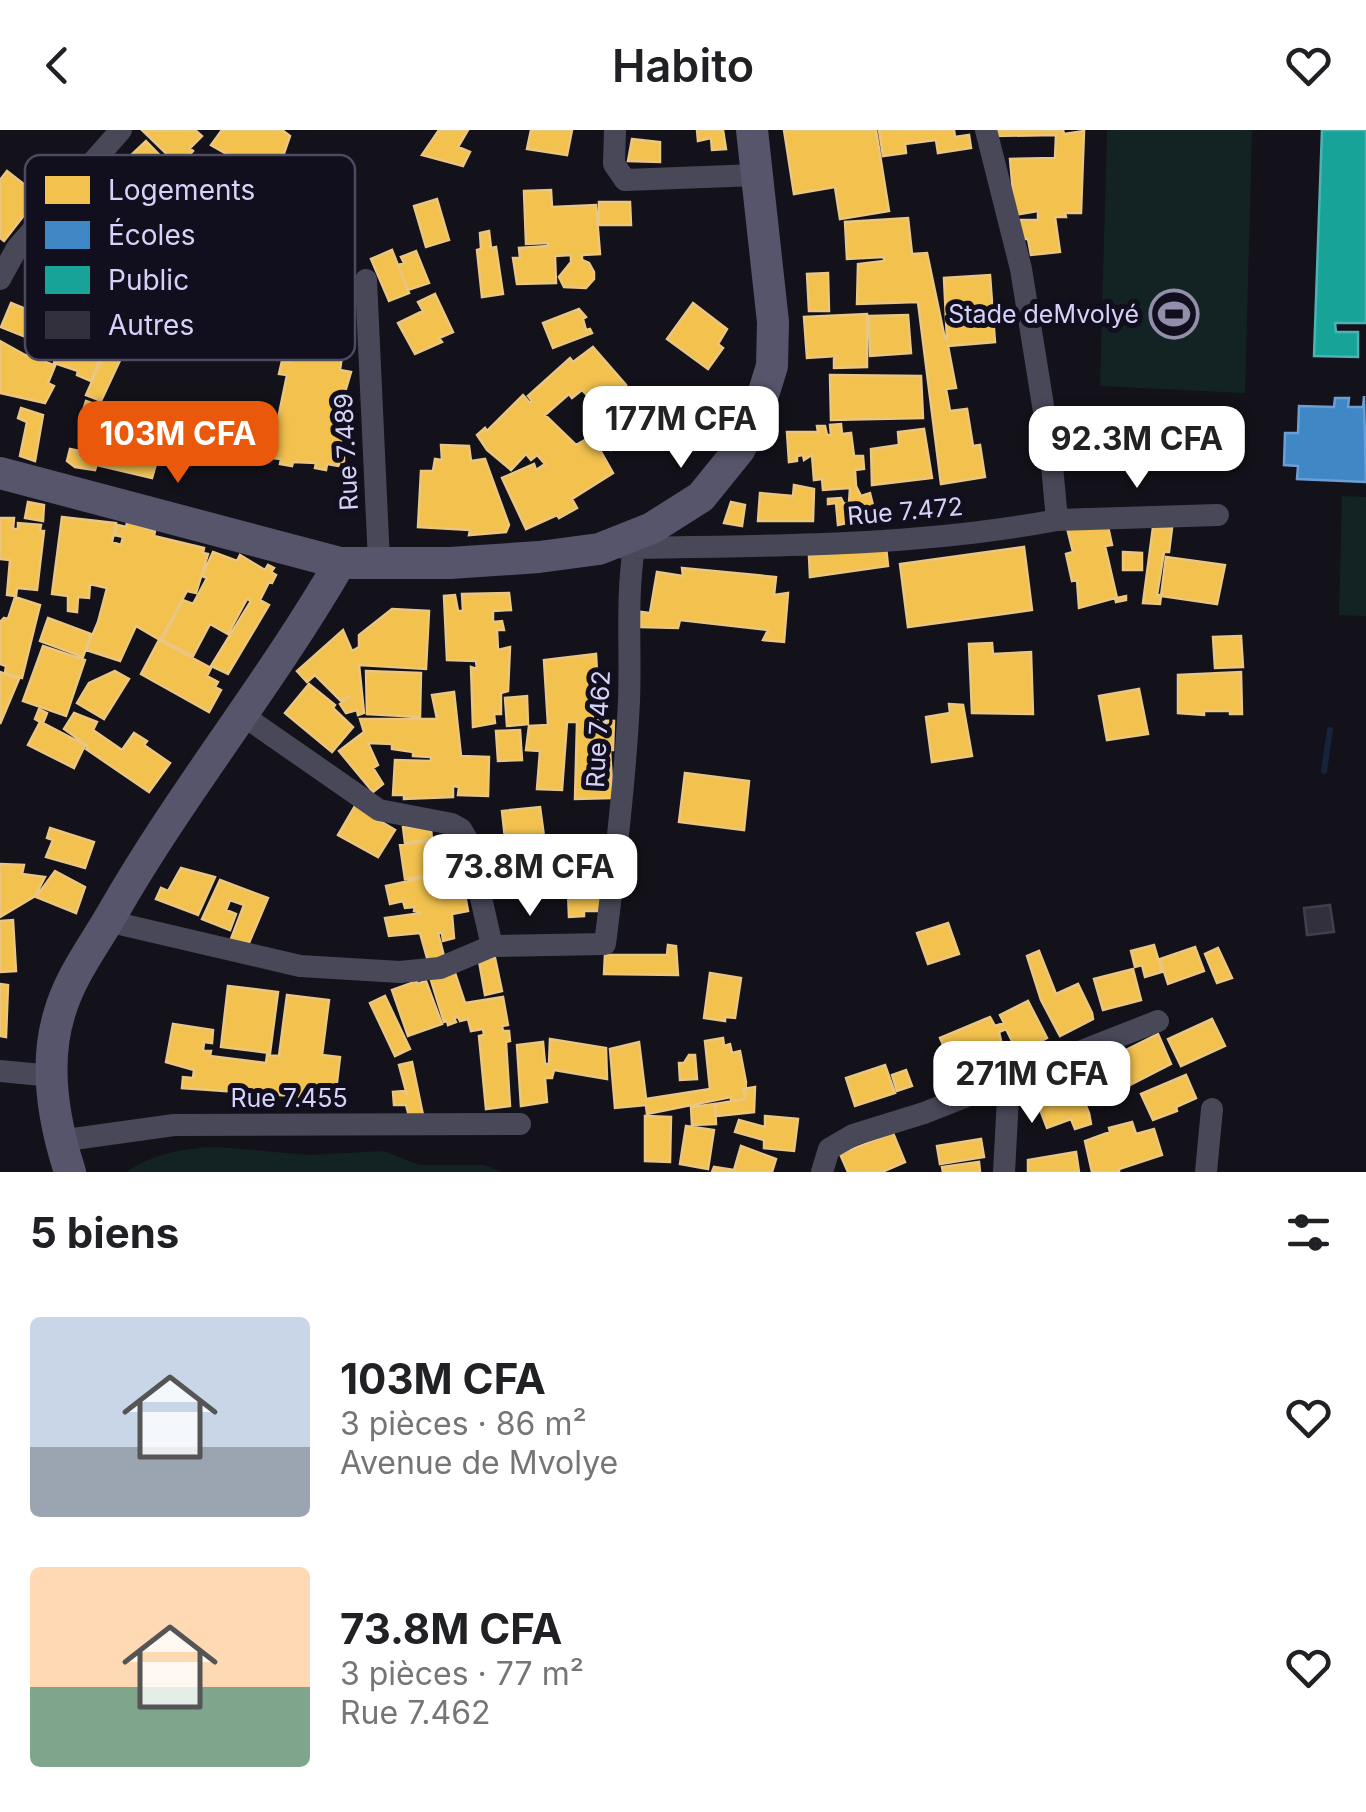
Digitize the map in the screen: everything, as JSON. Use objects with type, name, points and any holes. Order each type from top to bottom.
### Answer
[{"type":"street","points":[[99,155],[121,130]]},
{"type":"street","points":[[615,130],[614,164],[625,180],[757,175]]},
{"type":"street","points":[[0,473],[340,563],[468,562],[599,549],[652,528],[700,497],[738,450],[757,414],[772,366],[773,322],[752,130]]},
{"type":"street","points":[[986,130],[1021,269],[1051,455],[1057,520]]},
{"type":"street","points":[[0,279],[25,239]]},
{"type":"street","name":"Rue 7.489","points":[[366,280],[379,562]]},
{"type":"street","name":"Rue 7.472","points":[[599,549],[832,544],[990,531],[1057,520],[1218,515]]},
{"type":"street","name":"Rue 7.462","points":[[107,921],[300,966],[400,972],[440,968],[492,946],[605,944],[625,776],[630,676],[628,586],[634,548]]},
{"type":"street","points":[[65,1156],[52,1076],[52,1047],[70,982],[144,858],[310,615],[340,563]]},
{"type":"street","points":[[241,714],[379,810],[452,824],[460,829],[468,841],[492,946]]},
{"type":"street","points":[[822,1172],[830,1149],[840,1142],[1158,1021]]},
{"type":"street","points":[[0,1071],[52,1076]]},
{"type":"street","points":[[1004,1172],[1009,1079]]},
{"type":"street","points":[[1206,1172],[1212,1109]]},
{"type":"street","name":"Rue 7.455","points":[[65,1156],[174,1125],[520,1124]]},
{"type":"shaded area","name":"Stade deMvolyé","points":[[1107,130],[1252,130],[1245,393],[1100,386]]},
{"type":"shaded area","points":[[1342,496],[1366,497],[1366,616],[1339,615]]},
{"type":"shaded area","points":[[217,1147],[310,1155],[384,1151],[419,1165],[484,1165],[503,1172],[127,1172],[170,1153]]},
{"type":"building: Logements","points":[[195,130],[202,136],[190,148],[193,151],[189,155],[168,155],[143,131]]},
{"type":"building: Logements","points":[[222,130],[282,130],[290,136],[283,155],[228,155],[211,145]]},
{"type":"building: Logements","points":[[439,130],[468,130],[458,147],[470,152],[463,166],[422,155]]},
{"type":"building: Logements","points":[[531,130],[572,130],[567,155],[527,149]]},
{"type":"building: Logements","points":[[697,130],[723,130],[726,149],[712,150],[711,138],[698,141]]},
{"type":"building: Logements","points":[[784,130],[876,130],[889,211],[840,219],[835,187],[794,194]]},
{"type":"building: Logements","points":[[879,130],[954,130],[955,137],[969,135],[971,148],[938,153],[936,140],[905,144],[906,153],[883,156]]},
{"type":"building: Logements","points":[[994,130],[1063,130],[1064,134],[1084,131],[1081,213],[1055,217],[1060,252],[1031,255],[1028,239],[1020,239],[1016,220],[1038,220],[1038,211],[1015,215],[1010,159],[1055,158],[1056,135],[994,136]]},
{"type":"building: Logements","points":[[632,139],[660,142],[660,162],[628,161]]},
{"type":"building: Logements","points":[[146,141],[160,155],[131,155]]},
{"type":"building: Logements","points":[[7,171],[25,185],[25,214],[4,241],[0,238],[0,180]]},
{"type":"building: Logements","points":[[551,190],[552,207],[596,205],[600,254],[582,255],[594,272],[594,279],[586,288],[564,287],[559,277],[571,262],[571,255],[555,256],[556,283],[517,284],[513,258],[520,258],[519,248],[548,246],[526,244],[524,191]]},
{"type":"building: Logements","points":[[437,199],[449,240],[426,247],[414,206]]},
{"type":"building: Logements","points":[[599,202],[630,202],[631,225],[599,225]]},
{"type":"building: Logements","points":[[908,218],[912,254],[927,253],[945,339],[944,278],[990,275],[995,342],[948,346],[956,388],[946,389],[950,411],[967,409],[973,446],[980,445],[985,477],[941,484],[918,302],[857,304],[858,264],[884,261],[884,257],[847,259],[845,222]]},
{"type":"building: Logements","points":[[489,231],[491,248],[496,247],[503,294],[482,297],[477,250],[481,249],[480,233]]},
{"type":"building: Logements","points":[[392,250],[409,293],[389,301],[371,259]]},
{"type":"building: Logements","points":[[416,251],[429,283],[408,290],[398,265],[404,263],[401,257]]},
{"type":"building: Logements","points":[[828,273],[829,311],[809,311],[807,274]]},
{"type":"building: Logements","points":[[435,294],[453,332],[439,338],[442,342],[415,354],[398,323],[423,311],[418,302]]},
{"type":"building: Logements","points":[[11,303],[25,309],[25,337],[1,327]]},
{"type":"building: Logements","points":[[693,303],[727,329],[718,344],[723,348],[708,369],[667,339]]},
{"type":"building: Logements","points":[[579,309],[586,317],[586,330],[592,333],[553,348],[543,323]]},
{"type":"building: Logements","points":[[867,314],[867,367],[834,368],[837,356],[807,358],[804,317]]},
{"type":"building: Logements","points":[[908,315],[911,353],[870,356],[869,316]]},
{"type":"building: Logements","points":[[0,341],[25,355],[25,360],[47,360],[55,366],[48,383],[54,386],[45,403],[0,393]]},
{"type":"building: Logements","points":[[593,347],[626,385],[627,391],[621,397],[645,424],[611,450],[591,423],[619,399],[616,396],[601,410],[582,390],[572,398],[569,394],[545,415],[576,445],[592,436],[613,473],[572,499],[577,508],[526,529],[502,478],[534,464],[536,470],[545,464],[537,455],[531,460],[526,454],[511,470],[487,450],[477,435],[485,428],[487,431],[523,395],[530,403],[528,396],[570,358],[573,362]]},
{"type":"building: Logements","points":[[99,360],[91,381],[77,375],[78,371],[54,363]]},
{"type":"building: Logements","points":[[102,360],[120,360],[101,401],[86,395]]},
{"type":"building: Logements","points":[[341,360],[340,370],[351,372],[340,409],[350,412],[345,417],[339,453],[344,453],[344,462],[339,462],[339,466],[327,464],[326,470],[315,468],[316,463],[293,462],[292,466],[270,458],[287,375],[279,374],[282,361]]},
{"type":"building: Logements","points":[[830,375],[921,376],[923,418],[831,420]]},
{"type":"building: Logements","points":[[86,401],[128,416],[121,440],[127,442],[133,422],[156,429],[150,463],[156,464],[152,478],[97,465],[109,429],[80,420]]},
{"type":"building: Logements","points":[[21,408],[43,415],[35,461],[20,456],[27,422],[18,418]]},
{"type":"building: Logements","points":[[841,424],[842,434],[851,433],[854,456],[863,456],[864,469],[855,470],[856,486],[861,496],[870,493],[875,514],[853,516],[852,522],[838,525],[836,503],[828,504],[828,499],[841,498],[844,504],[849,503],[850,488],[823,490],[822,479],[814,480],[812,455],[804,460],[803,455],[797,456],[797,461],[789,462],[787,432],[818,432],[817,426],[825,426],[827,435],[831,435],[830,425]]},
{"type":"building: Logements","points":[[924,429],[932,478],[872,485],[871,449],[899,445],[898,432]]},
{"type":"building: Logements","points":[[441,445],[469,446],[471,461],[485,459],[509,525],[506,532],[469,535],[470,530],[418,527],[421,471],[433,471],[435,459],[442,460]]},
{"type":"building: Logements","points":[[70,449],[80,451],[78,457],[98,460],[95,470],[75,467],[67,461]]},
{"type":"building: Logements","points":[[794,485],[814,489],[813,521],[758,521],[760,493],[793,496]]},
{"type":"building: Logements","points":[[28,502],[44,505],[43,521],[25,518]]},
{"type":"building: Logements","points":[[731,502],[745,505],[742,526],[724,523]]},
{"type":"building: Logements","points":[[62,517],[116,523],[112,542],[121,545],[123,537],[115,535],[118,525],[126,527],[128,519],[145,523],[144,528],[155,531],[154,536],[204,548],[203,553],[208,554],[196,593],[187,591],[160,640],[136,626],[120,661],[86,650],[107,588],[90,584],[89,598],[78,597],[77,612],[68,611],[68,596],[52,594]]},
{"type":"building: Logements","points":[[0,518],[14,518],[13,529],[18,529],[18,523],[41,525],[40,531],[44,531],[37,590],[17,588],[16,596],[7,595],[10,560],[0,559]]},
{"type":"building: Logements","points":[[1107,522],[1112,545],[1105,546],[1117,598],[1126,596],[1126,600],[1116,602],[1115,598],[1079,608],[1077,580],[1072,581],[1066,554],[1073,552],[1067,528]]},
{"type":"building: Logements","points":[[1153,527],[1172,528],[1157,595],[1161,595],[1160,604],[1143,603]]},
{"type":"building: Logements","points":[[886,547],[888,566],[810,577],[809,556]]},
{"type":"building: Logements","points":[[1024,547],[1032,610],[908,627],[900,564]]},
{"type":"building: Logements","points":[[213,552],[237,561],[240,555],[265,570],[268,565],[276,575],[260,600],[269,605],[228,674],[211,666],[251,601],[247,599],[228,634],[210,624],[193,656],[162,640],[183,600],[193,604],[207,578],[202,576]]},
{"type":"building: Logements","points":[[1123,552],[1142,553],[1142,570],[1123,570]]},
{"type":"building: Logements","points":[[1166,557],[1225,565],[1217,604],[1161,596]]},
{"type":"building: Logements","points":[[682,568],[776,577],[774,595],[788,593],[784,642],[763,640],[768,630],[680,620],[678,628],[640,627],[641,612],[650,613],[657,572],[683,576]]},
{"type":"building: Logements","points":[[509,593],[511,610],[493,611],[493,622],[502,621],[504,630],[497,630],[498,650],[510,647],[508,691],[501,693],[501,714],[494,714],[495,723],[473,727],[471,667],[477,669],[476,661],[447,660],[444,596],[455,595],[458,611],[463,611],[462,594]]},
{"type":"building: Logements","points":[[15,597],[40,605],[22,678],[5,673],[6,666],[0,664],[0,622],[8,619]]},
{"type":"building: Logements","points":[[392,609],[429,611],[426,669],[359,665],[364,713],[346,713],[340,704],[350,696],[341,701],[315,675],[307,682],[297,671],[343,630],[352,651],[359,647],[359,635]]},
{"type":"building: Logements","points":[[48,618],[91,634],[83,657],[40,641]]},
{"type":"building: Logements","points":[[1241,636],[1243,667],[1215,668],[1213,637]]},
{"type":"building: Logements","points":[[159,640],[211,668],[207,676],[218,682],[215,687],[221,690],[209,712],[141,674]]},
{"type":"building: Logements","points":[[992,643],[993,654],[1031,652],[1033,714],[972,713],[969,644]]},
{"type":"building: Logements","points":[[43,646],[85,660],[66,716],[23,701]]},
{"type":"building: Logements","points":[[596,654],[598,691],[592,692],[593,720],[614,721],[610,750],[613,798],[575,799],[577,722],[567,722],[562,790],[537,789],[540,751],[526,750],[529,726],[548,725],[544,660]]},
{"type":"building: Logements","points":[[115,671],[129,679],[104,719],[77,703],[89,683]]},
{"type":"building: Logements","points":[[366,671],[421,673],[420,717],[367,714]]},
{"type":"building: Logements","points":[[0,672],[19,679],[0,724]]},
{"type":"building: Logements","points":[[1241,672],[1242,714],[1178,713],[1178,675]]},
{"type":"building: Logements","points":[[309,684],[335,705],[333,708],[353,727],[332,752],[285,713]]},
{"type":"building: Logements","points":[[1139,689],[1148,734],[1107,740],[1099,696]]},
{"type":"building: Logements","points":[[454,692],[461,756],[489,757],[488,796],[458,795],[459,787],[453,786],[453,797],[404,799],[404,795],[393,795],[395,760],[431,761],[431,757],[392,749],[392,744],[368,743],[378,765],[373,768],[383,784],[373,792],[339,751],[364,732],[360,719],[437,719],[432,695]]},
{"type":"building: Logements","points":[[527,696],[528,724],[507,726],[505,698]]},
{"type":"building: Logements","points":[[949,704],[963,705],[972,756],[932,762],[926,717],[950,713]]},
{"type":"building: Logements","points":[[39,709],[47,713],[43,723],[85,745],[74,768],[28,745],[40,722],[35,719]]},
{"type":"building: Logements","points":[[74,713],[97,722],[93,730],[122,750],[134,733],[170,763],[149,792],[64,729]]},
{"type":"building: Logements","points":[[520,730],[522,760],[498,761],[496,731]]},
{"type":"building: Logements","points":[[685,773],[749,781],[744,830],[679,822]]},
{"type":"building: Logements","points":[[355,806],[395,830],[378,857],[338,835]]},
{"type":"building: Logements","points":[[540,807],[545,844],[506,848],[502,811]]},
{"type":"building: Logements","points":[[403,827],[431,829],[432,839],[405,843]]},
{"type":"building: Logements","points":[[50,828],[94,842],[85,868],[46,857],[53,840],[47,838]]},
{"type":"building: Logements","points":[[459,837],[463,869],[405,879],[400,845]]},
{"type":"building: Logements","points":[[556,862],[563,862],[568,868],[603,864],[604,911],[584,911],[584,916],[569,917],[568,892],[560,892],[559,879],[551,875]]},
{"type":"building: Logements","points":[[0,864],[24,865],[22,874],[45,877],[35,896],[0,917]]},
{"type":"building: Logements","points":[[536,864],[538,876],[521,886],[522,892],[499,896],[495,873]]},
{"type":"building: Logements","points":[[181,868],[215,877],[198,915],[156,899],[161,888],[168,891]]},
{"type":"building: Logements","points":[[55,871],[85,887],[76,913],[36,897]]},
{"type":"building: Logements","points":[[451,872],[456,897],[465,895],[468,911],[452,914],[454,938],[443,941],[442,933],[438,933],[445,960],[429,965],[420,933],[389,936],[385,918],[422,913],[414,911],[415,907],[405,908],[403,901],[390,904],[386,886]]},
{"type":"building: Logements","points":[[220,880],[268,898],[246,950],[229,944],[244,905],[230,900],[226,910],[236,914],[230,930],[202,919]]},
{"type":"building: Logements","points":[[13,920],[16,971],[0,972],[0,921]]},
{"type":"building: Logements","points":[[948,923],[959,954],[928,964],[917,933]]},
{"type":"building: Logements","points":[[668,945],[676,946],[678,975],[604,974],[605,955],[667,955]]},
{"type":"building: Logements","points":[[1154,945],[1162,972],[1145,977],[1142,965],[1135,967],[1131,951]]},
{"type":"building: Logements","points":[[1195,947],[1204,971],[1168,984],[1160,959]]},
{"type":"building: Logements","points":[[1218,948],[1232,978],[1217,983],[1205,954]]},
{"type":"building: Logements","points":[[1039,951],[1056,994],[1078,984],[1092,1013],[1093,1019],[1060,1036],[1041,1000],[1027,956]]},
{"type":"building: Logements","points":[[495,958],[502,991],[485,995],[479,961]]},
{"type":"building: Logements","points":[[1133,969],[1141,1000],[1103,1010],[1094,979]]},
{"type":"building: Logements","points":[[454,970],[465,1003],[503,997],[508,1025],[502,1026],[503,1031],[509,1031],[510,1041],[506,1042],[510,1106],[486,1109],[479,1036],[484,1035],[483,1029],[471,1031],[468,1019],[460,1021],[458,1017],[448,1025],[444,1022],[430,977]]},
{"type":"building: Logements","points":[[710,973],[741,978],[735,1018],[704,1018]]},
{"type":"building: Logements","points":[[426,981],[442,1024],[408,1036],[392,990]]},
{"type":"building: Logements","points":[[0,984],[8,985],[6,1037],[0,1036]]},
{"type":"building: Logements","points":[[228,986],[278,992],[270,1053],[221,1047]]},
{"type":"building: Logements","points":[[287,995],[329,1000],[322,1055],[340,1057],[335,1099],[182,1088],[183,1077],[193,1078],[194,1070],[166,1062],[173,1024],[213,1030],[212,1043],[204,1042],[203,1051],[211,1051],[210,1056],[266,1063],[267,1055],[279,1056]]},
{"type":"building: Logements","points":[[385,996],[410,1049],[395,1056],[370,1003]]},
{"type":"building: Logements","points":[[1028,1001],[1047,1038],[1018,1053],[1006,1029],[999,1032],[1005,1058],[961,1076],[940,1038],[990,1017],[995,1026],[1004,1023],[1000,1015]]},
{"type":"building: Logements","points":[[1212,1019],[1225,1046],[1181,1066],[1168,1039]]},
{"type":"building: Logements","points":[[1158,1034],[1171,1064],[1122,1089],[1106,1060]]},
{"type":"building: Logements","points":[[723,1038],[724,1046],[730,1044],[732,1053],[740,1051],[745,1099],[731,1101],[731,1097],[647,1114],[646,1105],[615,1108],[610,1049],[639,1042],[646,1099],[710,1089],[705,1041]]},
{"type":"building: Logements","points":[[550,1039],[606,1048],[607,1079],[554,1070],[552,1078],[545,1078],[547,1102],[521,1106],[517,1045],[543,1042],[545,1064],[549,1064]]},
{"type":"building: Logements","points":[[689,1055],[695,1055],[697,1079],[680,1080],[679,1063],[684,1063]]},
{"type":"building: Logements","points":[[412,1062],[423,1115],[409,1116],[406,1105],[394,1105],[393,1092],[404,1091],[407,1095],[399,1065]]},
{"type":"building: Logements","points":[[1068,1063],[1091,1124],[1075,1129],[1071,1119],[1047,1128],[1028,1078]]},
{"type":"building: Logements","points":[[885,1065],[895,1093],[855,1106],[846,1078]]},
{"type":"building: Logements","points":[[906,1070],[912,1086],[897,1091],[892,1075]]},
{"type":"building: Logements","points":[[1186,1075],[1196,1098],[1153,1120],[1141,1094]]},
{"type":"building: Logements","points":[[755,1087],[754,1112],[716,1116],[715,1104],[745,1099],[743,1089]]},
{"type":"building: Logements","points":[[715,1104],[716,1124],[692,1125],[691,1107]]},
{"type":"building: Logements","points":[[645,1116],[671,1117],[670,1162],[645,1161]]},
{"type":"building: Logements","points":[[765,1116],[798,1119],[794,1151],[764,1148],[764,1140],[735,1132],[739,1120],[765,1127]]},
{"type":"building: Logements","points":[[1132,1122],[1136,1134],[1154,1129],[1162,1155],[1119,1172],[1092,1172],[1085,1141],[1110,1132],[1109,1128]]},
{"type":"building: Logements","points":[[686,1126],[714,1130],[708,1169],[680,1164]]},
{"type":"building: Logements","points":[[893,1133],[905,1162],[882,1172],[848,1172],[840,1154]]},
{"type":"building: Logements","points":[[981,1139],[984,1157],[940,1164],[937,1146]]},
{"type":"building: Logements","points":[[741,1146],[776,1159],[772,1172],[712,1172],[714,1167],[734,1170]]},
{"type":"building: Logements","points":[[1076,1152],[1079,1172],[1028,1172],[1028,1160]]},
{"type":"building: Logements","points":[[979,1162],[980,1172],[943,1172],[942,1167]]},
{"type":"building: Écoles","points":[[1364,396],[1366,482],[1297,479],[1298,466],[1284,465],[1285,433],[1298,433],[1299,406],[1334,407],[1335,398],[1349,398],[1348,407],[1363,407]]},
{"type":"building: Public","points":[[1322,130],[1366,130],[1366,323],[1335,323],[1336,332],[1358,332],[1358,357],[1314,356]]},
{"type":"building: Autres","points":[[1330,905],[1334,932],[1307,935],[1304,908]]},
{"type":"waterway","points":[[1324,771],[1330,730]]},
{"type":"place","name":"Stade deMvolyé","points":[[1174,314]]}]
